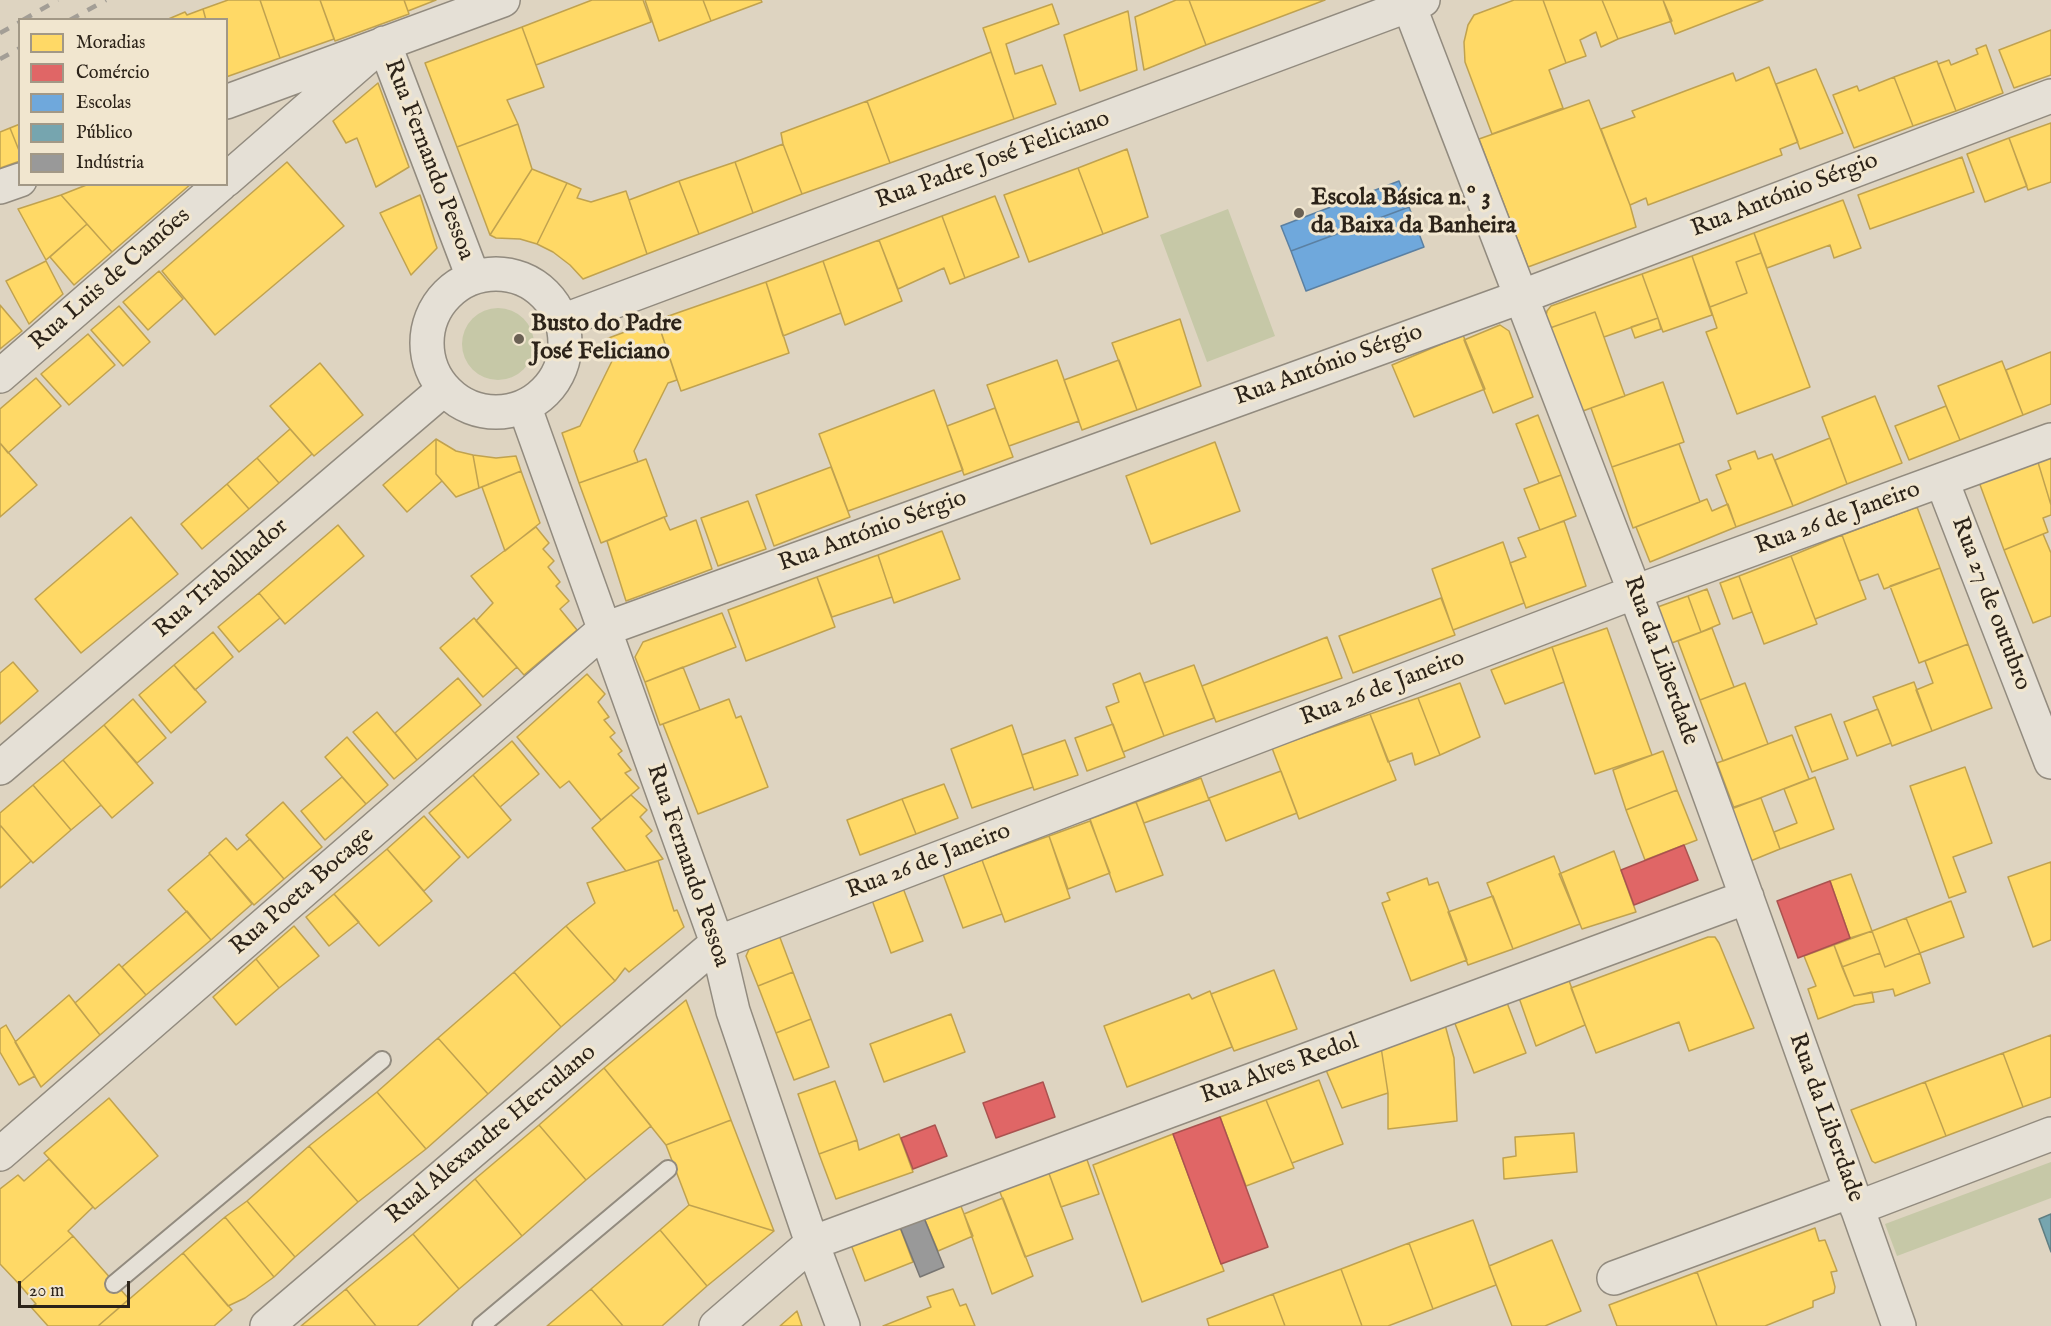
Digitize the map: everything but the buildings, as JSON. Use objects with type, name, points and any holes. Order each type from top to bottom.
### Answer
[{"type":"street","points":[[228,101],[502,0]]},
{"type":"street","name":"Rua da Liberdade","points":[[1413,2],[1747,897],[1899,1326]]},
{"type":"street","name":"Rua Padre José Feliciano","points":[[562,321],[1413,2]]},
{"type":"street","points":[[228,178],[384,43]]},
{"type":"street","name":"Rua Fernando Pessoa","points":[[384,43],[473,278]]},
{"type":"street","name":"Rua António Sérgio","points":[[605,629],[1523,296],[2051,96]]},
{"type":"street","points":[[0,188],[18,181]]},
{"type":"street","name":"Rua Luis de Camões","points":[[0,376],[219,186]]},
{"type":"street","points":[[495,273],[517,277],[537,287],[553,302],[562,321],[566,342],[563,363],[554,383],[525,408],[500,413],[479,411],[460,402],[444,389],[432,370],[427,348],[429,326],[438,305],[454,289],[473,278],[495,273]]},
{"type":"street","name":"Rua Trabalhador","points":[[0,768],[444,389]]},
{"type":"street","name":"Rua Fernando Pessoa","points":[[525,408],[717,943],[733,1011],[812,1243],[843,1326]]},
{"type":"street","name":"Rua 26 de Janeiro","points":[[717,943],[1635,592],[2051,440]]},
{"type":"street","name":"Rua 27 de outubro","points":[[1942,481],[2051,762]]},
{"type":"street","name":"Rua Poeta Bocage","points":[[0,1154],[605,629]]},
{"type":"street","name":"Rua Alves Redol","points":[[812,1243],[1747,897]]},
{"type":"street","name":"Rual Alexandre Herculano","points":[[267,1326],[320,1295],[717,943]]},
{"type":"street","points":[[1614,1278],[2051,1134]]},
{"type":"street","points":[[716,1326],[812,1243]]},
{"type":"lane","points":[[114,1284],[382,1060]]},
{"type":"lane","points":[[481,1326],[668,1169]]},
{"type":"green space","points":[[1228,209],[1275,336],[1207,362],[1160,235]]},
{"type":"green space","points":[[505,308],[524,318],[532,330],[534,344],[532,358],[524,370],[512,378],[491,380],[472,370],[464,358],[462,337],[472,318],[484,310]]},
{"type":"green space","points":[[2051,1162],[2051,1198],[1897,1256],[1885,1224]]},
{"type":"railway","points":[[26,18],[58,0]]},
{"type":"railway","points":[[74,18],[106,0]]},
{"type":"railway","points":[[0,33],[18,23]]},
{"type":"railway","points":[[0,59],[18,49]]},
{"type":"place","name":"Escola Básica n.º 3 da Baixa da Banheira","points":[[1299,213]]},
{"type":"place","name":"Busto do Padre José Feliciano","points":[[519,339]]}]
